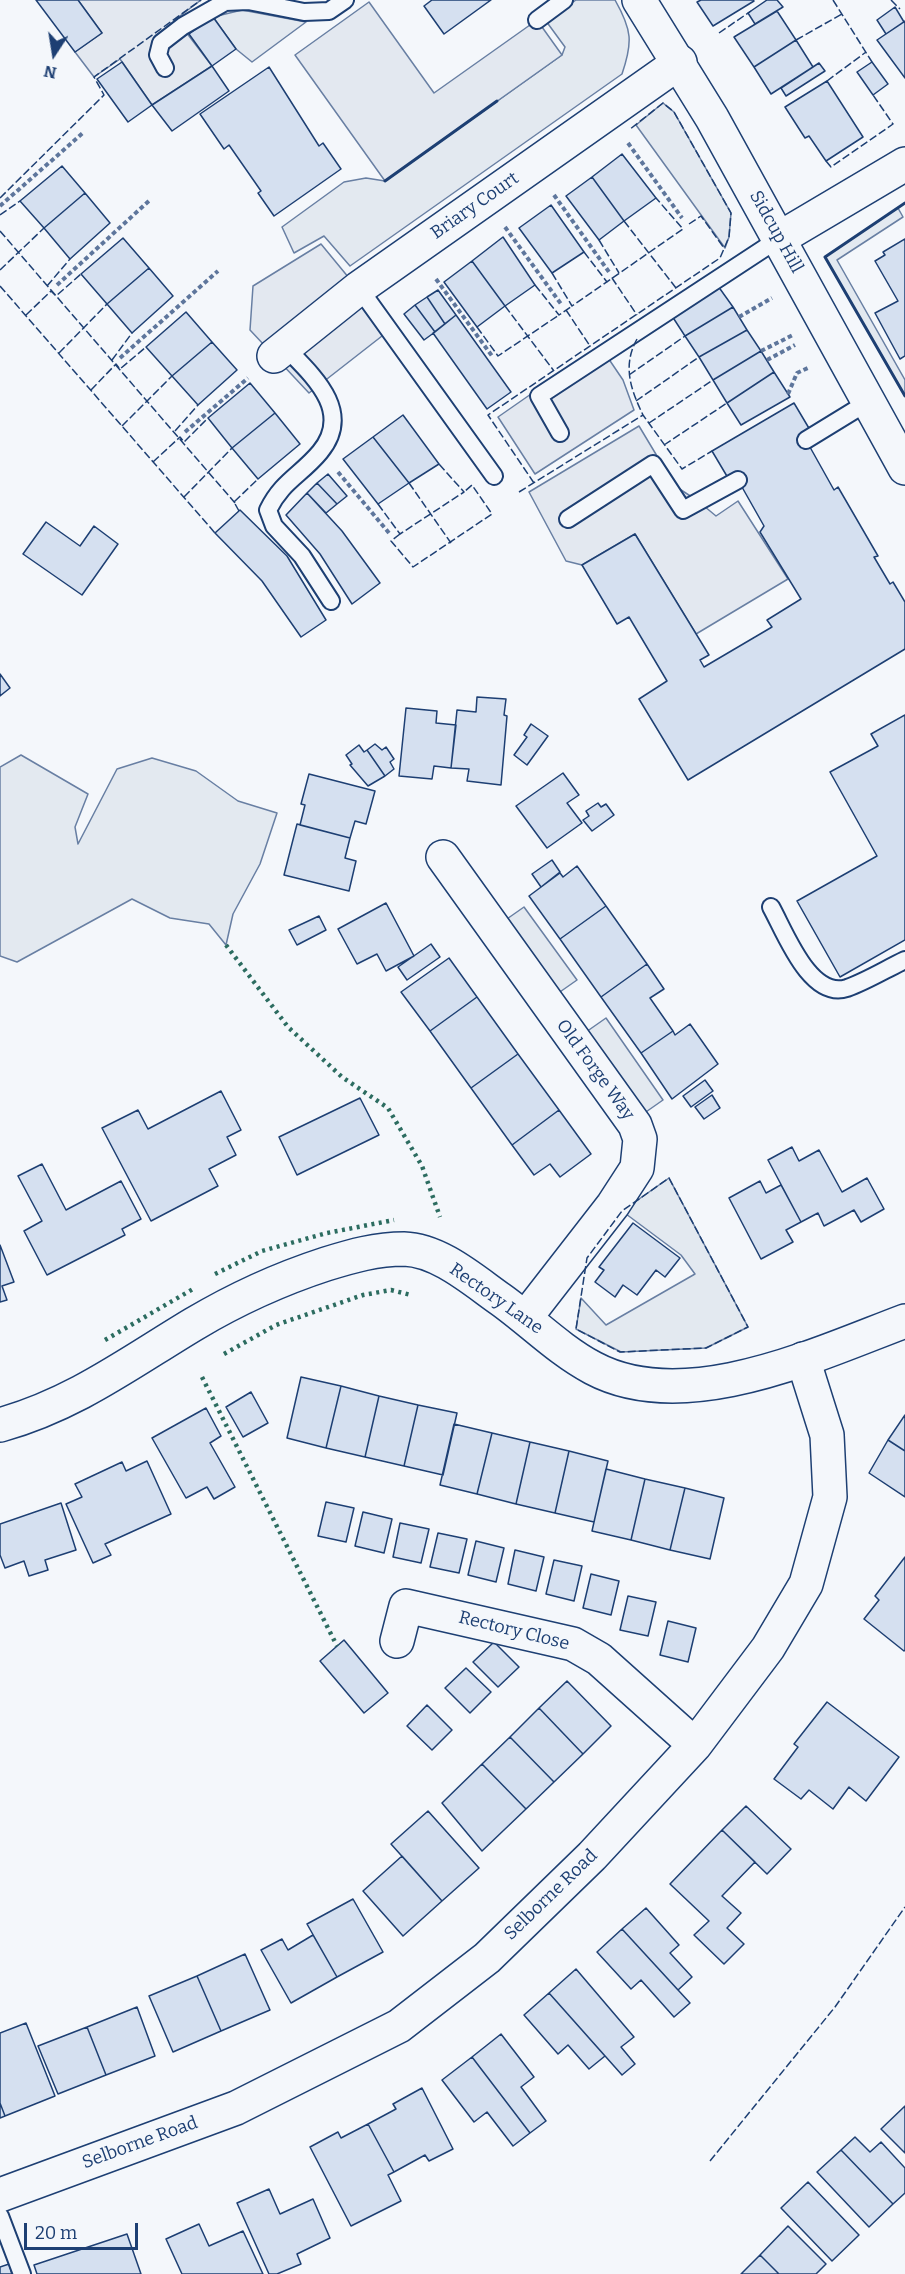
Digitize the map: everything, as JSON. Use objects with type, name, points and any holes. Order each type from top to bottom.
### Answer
[{"type":"street","name":"Sidcup Hill","points":[[639,0],[680,62],[780,238],[905,468]]},
{"type":"street","name":"Briary Court","points":[[279,351],[359,288],[680,62]]},
{"type":"street","points":[[780,238],[905,164]]},
{"type":"street","name":"Old Forge Way","points":[[443,857],[635,1125],[640,1139],[637,1168],[613,1205],[526,1317]]},
{"type":"street","name":"Rectory Lane","points":[[0,1425],[78,1396],[196,1322],[282,1278],[366,1251],[407,1249],[433,1257],[455,1268],[526,1317],[592,1368],[612,1376],[643,1382],[705,1384],[739,1379],[803,1359],[905,1321]]},
{"type":"street","name":"Selborne Road","points":[[0,2195],[236,2108],[399,2026],[495,1950],[592,1856],[695,1745],[768,1648],[806,1584],[830,1497],[827,1435],[803,1359]]},
{"type":"street","name":"Rectory Close","points":[[397,1641],[406,1606],[573,1644],[599,1659],[695,1745]]},
{"type":"lane","points":[[165,68],[158,56],[161,43],[183,26],[225,2],[248,1],[304,12],[329,11],[345,0]]},
{"type":"lane","points":[[537,20],[564,0]]},
{"type":"lane","points":[[560,433],[539,396],[780,238]]},
{"type":"lane","points":[[359,288],[391,329],[494,476]]},
{"type":"lane","points":[[279,351],[321,384],[331,405],[331,431],[321,451],[277,492],[268,510],[274,526],[302,556],[331,601]]},
{"type":"lane","points":[[806,440],[868,402]]},
{"type":"lane","points":[[568,519],[653,464],[683,510],[738,480]]},
{"type":"lane","points":[[771,907],[809,975],[826,987],[845,989],[905,960]]},
{"type":"lane","points":[[0,2217],[22,2274]]},
{"type":"path","points":[[606,114],[682,218]]},
{"type":"path","points":[[0,206],[84,132]]},
{"type":"path","points":[[532,166],[609,272]]},
{"type":"path","points":[[57,285],[151,199]]},
{"type":"path","points":[[485,200],[561,304]]},
{"type":"path","points":[[414,249],[492,356]]},
{"type":"path","points":[[120,358],[218,271]]},
{"type":"path","points":[[739,317],[774,297]]},
{"type":"path","points":[[761,351],[797,333]]},
{"type":"path","points":[[767,360],[802,341]]},
{"type":"path","points":[[185,432],[279,351]]},
{"type":"path","points":[[788,394],[797,373],[814,364]]},
{"type":"path","points":[[321,451],[389,533]]},
{"type":"shaded area","points":[[78,0],[201,0],[176,19],[212,66],[152,105],[120,59],[94,77],[75,52],[102,33]]},
{"type":"shaded area","points":[[576,0],[615,0],[625,20],[629,36],[628,53],[622,74],[350,266],[324,236],[294,253],[282,227],[344,182],[366,178],[385,181],[562,55],[565,47],[546,21]]},
{"type":"shaded area","points":[[369,2],[434,93],[537,20],[562,55],[385,181],[295,55]]},
{"type":"shaded area","points":[[242,10],[306,22],[252,62],[236,49],[213,17]]},
{"type":"shaded area","points":[[663,103],[674,112],[731,213],[729,237],[725,248],[636,125]]},
{"type":"shaded area","points":[[898,208],[903,217],[837,260],[905,380],[905,396],[825,257]]},
{"type":"shaded area","points":[[321,244],[391,329],[309,393],[250,330],[253,286]]},
{"type":"shaded area","points":[[600,346],[623,380],[634,410],[535,474],[498,417]]},
{"type":"shaded area","points":[[639,426],[675,486],[716,516],[738,501],[788,579],[696,634],[635,534],[582,565],[566,561],[529,492]]},
{"type":"shaded area","points":[[21,755],[88,794],[75,827],[78,844],[117,769],[152,758],[196,771],[238,801],[277,813],[260,864],[233,914],[226,945],[209,924],[170,918],[132,899],[17,962],[0,956],[0,767]]},
{"type":"shaded area","points":[[524,907],[577,980],[557,994],[504,921]]},
{"type":"shaded area","points":[[606,1018],[663,1100],[643,1114],[586,1032]]},
{"type":"shaded area","points":[[669,1178],[748,1327],[706,1348],[621,1352],[576,1329],[581,1298],[606,1325],[695,1274],[681,1255],[622,1211]]},
{"type":"building","points":[[36,0],[78,0],[102,33],[75,52]]},
{"type":"building","points":[[432,0],[491,0],[444,34],[424,6]]},
{"type":"building","points":[[701,0],[754,1],[713,26],[697,2]]},
{"type":"building","points":[[767,0],[777,0],[783,7],[755,24],[748,13]]},
{"type":"building","points":[[895,7],[904,22],[886,34],[877,20]]},
{"type":"building","points":[[777,11],[796,40],[754,67],[734,37]]},
{"type":"building","points":[[213,17],[236,49],[212,66],[189,34]]},
{"type":"building","points":[[905,21],[905,78],[877,40]]},
{"type":"building","points":[[796,40],[813,67],[771,94],[754,67]]},
{"type":"building","points":[[122,62],[152,105],[128,122],[97,79]]},
{"type":"building","points":[[872,62],[888,84],[873,95],[857,72]]},
{"type":"building","points":[[819,63],[825,71],[786,96],[781,88]]},
{"type":"building","points":[[212,66],[229,91],[172,131],[152,105]]},
{"type":"building","points":[[269,67],[319,146],[323,143],[341,169],[274,216],[258,193],[261,191],[229,145],[224,149],[200,114]]},
{"type":"building","points":[[827,81],[863,137],[826,161],[809,136],[805,138],[785,107]]},
{"type":"building","points":[[622,154],[656,198],[624,221],[592,177]]},
{"type":"building","points":[[62,166],[85,193],[44,228],[20,201]]},
{"type":"building","points":[[592,177],[624,221],[599,240],[566,196]]},
{"type":"building","points":[[85,193],[110,223],[70,259],[44,228]]},
{"type":"building","points":[[551,205],[584,252],[552,273],[519,228]]},
{"type":"building","points":[[503,237],[535,285],[505,306],[472,261]]},
{"type":"building","points":[[123,238],[149,268],[107,304],[81,274]]},
{"type":"building","points":[[905,239],[905,356],[900,359],[875,313],[898,301],[875,261],[885,255],[883,252]]},
{"type":"building","points":[[472,261],[505,306],[477,327],[444,282]]},
{"type":"building","points":[[149,268],[173,296],[132,333],[107,304]]},
{"type":"building","points":[[718,286],[733,307],[685,336],[672,316]]},
{"type":"building","points":[[438,290],[456,315],[445,324],[427,297]]},
{"type":"building","points":[[427,297],[445,324],[435,332],[415,305]]},
{"type":"building","points":[[415,305],[435,332],[424,340],[404,314]]},
{"type":"building","points":[[733,307],[747,330],[699,357],[685,336]]},
{"type":"building","points":[[186,312],[212,342],[172,376],[146,347]]},
{"type":"building","points":[[456,315],[511,392],[487,409],[433,333]]},
{"type":"building","points":[[747,330],[761,351],[713,380],[699,357]]},
{"type":"building","points":[[212,342],[237,370],[198,405],[172,376]]},
{"type":"building","points":[[761,351],[774,372],[727,403],[713,380]]},
{"type":"building","points":[[774,372],[790,397],[741,425],[727,403]]},
{"type":"building","points":[[250,383],[275,413],[232,448],[208,418]]},
{"type":"building","points":[[794,403],[813,435],[806,440],[834,490],[838,487],[878,556],[874,557],[890,584],[893,582],[905,602],[905,649],[688,780],[639,699],[667,681],[629,617],[617,624],[582,565],[635,534],[709,655],[700,660],[704,667],[772,627],[767,620],[801,599],[760,532],[764,526],[738,480],[731,483],[712,451]]},
{"type":"building","points":[[275,413],[300,444],[258,479],[232,448]]},
{"type":"building","points":[[403,415],[439,464],[409,483],[373,437]]},
{"type":"building","points":[[373,437],[409,483],[378,504],[343,459]]},
{"type":"building","points":[[328,474],[347,496],[337,504],[317,483]]},
{"type":"building","points":[[317,483],[337,504],[326,513],[307,493]]},
{"type":"building","points":[[307,493],[342,531],[380,583],[352,604],[320,554],[286,515]]},
{"type":"building","points":[[240,510],[287,556],[326,620],[301,637],[262,581],[215,533]]},
{"type":"building","points":[[46,522],[80,546],[94,526],[118,544],[82,595],[23,554]]},
{"type":"building","points":[[0,674],[10,688],[0,696]]},
{"type":"building","points":[[477,697],[506,699],[504,715],[507,716],[501,785],[467,781],[469,769],[451,768],[457,710],[476,712]]},
{"type":"building","points":[[406,708],[437,711],[436,723],[456,725],[451,768],[434,766],[432,779],[399,776]]},
{"type":"building","points":[[905,715],[905,940],[840,977],[797,901],[877,856],[830,772],[878,746],[871,734]]},
{"type":"building","points":[[531,724],[548,736],[527,765],[514,755],[527,737],[524,735]]},
{"type":"building","points":[[375,744],[382,750],[386,747],[394,759],[390,762],[394,769],[385,776],[367,750]]},
{"type":"building","points":[[359,745],[364,752],[367,750],[385,776],[368,786],[350,765],[352,764],[346,755]]},
{"type":"building","points":[[563,773],[579,795],[567,803],[582,823],[547,848],[516,806]]},
{"type":"building","points":[[309,774],[375,791],[366,824],[355,821],[350,838],[300,825],[305,805],[301,804]]},
{"type":"building","points":[[598,803],[601,807],[606,804],[614,815],[592,831],[583,820],[589,816],[586,811]]},
{"type":"building","points":[[297,824],[350,838],[345,858],[356,861],[349,891],[284,875]]},
{"type":"building","points":[[552,860],[560,872],[541,887],[532,874]]},
{"type":"building","points":[[577,866],[606,906],[560,939],[529,896],[560,873],[563,877]]},
{"type":"building","points":[[386,903],[414,956],[386,971],[377,954],[357,964],[338,929]]},
{"type":"building","points":[[606,906],[647,964],[601,997],[560,939]]},
{"type":"building","points":[[319,916],[326,930],[297,945],[289,930]]},
{"type":"building","points":[[431,944],[440,957],[407,980],[398,967]]},
{"type":"building","points":[[449,958],[477,997],[430,1031],[401,992]]},
{"type":"building","points":[[647,964],[664,989],[650,998],[673,1031],[641,1053],[601,997]]},
{"type":"building","points":[[477,997],[518,1054],[471,1088],[430,1031]]},
{"type":"building","points":[[690,1024],[718,1064],[672,1099],[641,1053],[673,1031],[675,1035]]},
{"type":"building","points":[[518,1054],[559,1110],[512,1145],[471,1088]]},
{"type":"building","points":[[705,1080],[713,1091],[691,1107],[683,1096]]},
{"type":"building","points":[[221,1091],[241,1130],[227,1137],[236,1155],[209,1169],[218,1186],[151,1221],[102,1128],[138,1110],[148,1129]]},
{"type":"building","points":[[712,1095],[720,1108],[704,1119],[695,1107]]},
{"type":"building","points":[[360,1098],[379,1135],[297,1175],[279,1137]]},
{"type":"building","points":[[559,1110],[591,1154],[560,1177],[550,1164],[534,1175],[512,1145]]},
{"type":"building","points":[[792,1147],[799,1161],[819,1150],[842,1192],[867,1178],[884,1209],[861,1222],[854,1210],[824,1226],[818,1213],[801,1222],[768,1160]]},
{"type":"building","points":[[42,1164],[66,1210],[121,1181],[141,1219],[122,1229],[125,1235],[47,1275],[24,1231],[42,1221],[18,1176]]},
{"type":"building","points":[[760,1181],[766,1193],[781,1185],[801,1222],[786,1230],[793,1242],[761,1259],[729,1198]]},
{"type":"building","points":[[633,1223],[680,1258],[665,1277],[656,1270],[637,1295],[623,1285],[615,1297],[595,1282],[604,1270],[599,1267]]},
{"type":"building","points":[[0,1245],[14,1282],[2,1286],[7,1300],[0,1302]]},
{"type":"building","points":[[301,1377],[341,1386],[326,1448],[287,1438]]},
{"type":"building","points":[[341,1386],[379,1396],[365,1457],[326,1448]]},
{"type":"building","points":[[251,1392],[268,1423],[243,1437],[226,1407]]},
{"type":"building","points":[[379,1396],[418,1405],[404,1466],[365,1457]]},
{"type":"building","points":[[418,1405],[457,1413],[443,1475],[404,1466]]},
{"type":"building","points":[[206,1408],[221,1436],[210,1443],[235,1487],[214,1499],[207,1487],[186,1498],[152,1438]]},
{"type":"building","points":[[905,1415],[905,1451],[888,1440]]},
{"type":"building","points":[[454,1424],[492,1433],[477,1494],[440,1485]]},
{"type":"building","points":[[492,1433],[530,1442],[516,1504],[477,1494]]},
{"type":"building","points":[[888,1440],[905,1451],[905,1497],[869,1473]]},
{"type":"building","points":[[530,1442],[569,1451],[555,1513],[516,1504]]},
{"type":"building","points":[[569,1451],[608,1461],[594,1522],[555,1513]]},
{"type":"building","points":[[147,1461],[171,1514],[105,1544],[111,1555],[93,1563],[66,1504],[82,1497],[75,1484],[122,1462],[126,1471]]},
{"type":"building","points":[[606,1469],[645,1479],[631,1540],[592,1531]]},
{"type":"building","points":[[645,1479],[685,1488],[670,1550],[631,1540]]},
{"type":"building","points":[[685,1488],[724,1498],[710,1559],[670,1550]]},
{"type":"building","points":[[326,1502],[354,1508],[346,1542],[318,1536]]},
{"type":"building","points":[[61,1503],[76,1550],[45,1560],[48,1570],[29,1576],[24,1561],[5,1568],[0,1555],[0,1524]]},
{"type":"building","points":[[363,1512],[392,1519],[384,1553],[355,1546]]},
{"type":"building","points":[[400,1523],[429,1529],[421,1563],[393,1557]]},
{"type":"building","points":[[438,1533],[467,1539],[459,1573],[430,1567]]},
{"type":"building","points":[[476,1541],[504,1548],[496,1582],[468,1575]]},
{"type":"building","points":[[515,1550],[544,1557],[536,1591],[508,1584]]},
{"type":"building","points":[[905,1557],[904,1651],[864,1619],[879,1600],[875,1596]]},
{"type":"building","points":[[554,1560],[582,1566],[574,1601],[546,1594]]},
{"type":"building","points":[[591,1574],[619,1581],[611,1615],[583,1608]]},
{"type":"building","points":[[628,1596],[656,1602],[648,1636],[620,1630]]},
{"type":"building","points":[[668,1621],[696,1628],[688,1662],[660,1655]]},
{"type":"building","points":[[344,1640],[388,1693],[364,1713],[320,1661]]},
{"type":"building","points":[[494,1642],[519,1667],[498,1687],[473,1662]]},
{"type":"building","points":[[466,1668],[491,1692],[470,1713],[445,1688]]},
{"type":"building","points":[[567,1681],[611,1726],[583,1754],[539,1708]]},
{"type":"building","points":[[827,1702],[899,1757],[866,1801],[849,1787],[833,1809],[809,1790],[801,1799],[774,1779],[798,1747],[794,1744]]},
{"type":"building","points":[[427,1705],[452,1730],[432,1750],[407,1726]]},
{"type":"building","points":[[539,1708],[583,1754],[554,1782],[510,1737]]},
{"type":"building","points":[[510,1737],[554,1782],[526,1809],[482,1764]]},
{"type":"building","points":[[482,1764],[526,1809],[482,1851],[442,1803]]},
{"type":"building","points":[[746,1806],[791,1849],[767,1874],[722,1830]]},
{"type":"building","points":[[428,1811],[479,1868],[442,1901],[391,1844]]},
{"type":"building","points":[[722,1830],[755,1862],[722,1896],[741,1913],[727,1928],[744,1944],[724,1964],[694,1935],[709,1921],[670,1884]]},
{"type":"building","points":[[402,1856],[442,1901],[403,1936],[363,1891]]},
{"type":"building","points":[[353,1899],[383,1952],[337,1977],[307,1924]]},
{"type":"building","points":[[646,1908],[679,1945],[670,1953],[692,1977],[678,1990],[622,1929]]},
{"type":"building","points":[[622,1929],[690,2003],[674,2017],[641,1980],[631,1989],[597,1952]]},
{"type":"building","points":[[313,1935],[337,1977],[291,2003],[261,1950],[282,1939],[288,1950]]},
{"type":"building","points":[[245,1954],[270,2010],[221,2031],[197,1976]]},
{"type":"building","points":[[576,1969],[634,2037],[621,2047],[635,2064],[622,2075],[549,1993]]},
{"type":"building","points":[[197,1976],[221,2031],[173,2052],[149,1996]]},
{"type":"building","points":[[549,1993],[605,2056],[589,2069],[568,2045],[558,2054],[524,2015]]},
{"type":"building","points":[[137,2007],[155,2056],[106,2075],[87,2027]]},
{"type":"building","points":[[26,2023],[55,2096],[5,2116],[0,2103],[0,2033]]},
{"type":"building","points":[[87,2027],[106,2075],[58,2094],[38,2046]]},
{"type":"building","points":[[501,2034],[534,2077],[521,2087],[546,2121],[530,2133],[472,2057]]},
{"type":"building","points":[[472,2057],[530,2133],[513,2146],[487,2112],[474,2122],[442,2080]]},
{"type":"building","points":[[422,2088],[453,2149],[429,2161],[425,2155],[394,2172],[368,2124],[396,2109],[393,2104]]},
{"type":"building","points":[[0,2103],[5,2116],[0,2118]]},
{"type":"building","points":[[905,2106],[905,2153],[881,2129]]},
{"type":"building","points":[[368,2124],[394,2172],[388,2175],[401,2201],[351,2226],[310,2147],[338,2132],[341,2138]]},
{"type":"building","points":[[855,2137],[870,2152],[881,2142],[905,2168],[905,2193],[893,2204],[841,2150]]},
{"type":"building","points":[[841,2150],[893,2204],[869,2227],[817,2172]]},
{"type":"building","points":[[808,2182],[859,2235],[832,2261],[781,2208]]},
{"type":"building","points":[[269,2189],[280,2214],[313,2199],[330,2238],[297,2254],[301,2264],[277,2274],[269,2274],[237,2203]]},
{"type":"building","points":[[199,2224],[209,2246],[243,2231],[263,2274],[182,2274],[166,2239]]},
{"type":"building","points":[[788,2226],[826,2264],[816,2274],[779,2274],[760,2255]]},
{"type":"building","points":[[127,2234],[141,2274],[37,2274],[34,2265]]},
{"type":"building","points":[[760,2255],[779,2274],[741,2274]]},
{"type":"building","points":[[9,2264],[12,2274],[0,2274],[0,2267]]},
{"type":"hedge","points":[[226,945],[288,1027],[342,1077],[388,1108],[422,1166],[440,1217]]},
{"type":"hedge","points":[[215,1274],[262,1251],[327,1233],[394,1220]]},
{"type":"hedge","points":[[105,1340],[193,1289]]},
{"type":"hedge","points":[[224,1354],[276,1325],[363,1295],[391,1290],[411,1295]]},
{"type":"hedge","points":[[202,1377],[337,1646]]},
{"type":"fence","points":[[0,198],[104,95],[94,77],[201,0]]},
{"type":"fence","points":[[833,0],[872,62]]},
{"type":"fence","points":[[891,0],[900,9]]},
{"type":"fence","points":[[719,33],[751,11]]},
{"type":"fence","points":[[796,40],[842,14]]},
{"type":"fence","points":[[827,81],[866,52]]},
{"type":"fence","points":[[826,161],[831,167],[893,124],[873,95]]},
{"type":"fence","points":[[534,483],[488,415],[720,258],[729,237],[731,213],[674,112],[663,103],[629,130]]},
{"type":"fence","points":[[552,273],[572,306],[683,229],[656,198]]},
{"type":"fence","points":[[0,215],[20,201]]},
{"type":"fence","points":[[689,224],[701,216],[724,248]]},
{"type":"fence","points":[[624,221],[676,288]]},
{"type":"fence","points":[[0,270],[44,228]]},
{"type":"fence","points":[[0,231],[235,503]]},
{"type":"fence","points":[[599,240],[619,273]]},
{"type":"fence","points":[[584,252],[607,282],[612,278],[637,315]]},
{"type":"fence","points":[[47,286],[70,259]]},
{"type":"fence","points":[[26,315],[51,291],[56,296],[81,274]]},
{"type":"fence","points":[[535,285],[559,315],[572,306]]},
{"type":"fence","points":[[0,286],[215,533],[217,532]]},
{"type":"fence","points":[[59,353],[107,304]]},
{"type":"fence","points":[[505,306],[554,371]]},
{"type":"fence","points":[[566,310],[590,346]]},
{"type":"fence","points":[[477,327],[498,356],[559,315]]},
{"type":"fence","points":[[112,360],[132,333]]},
{"type":"fence","points":[[629,375],[685,336]]},
{"type":"fence","points":[[637,339],[632,349],[629,368],[632,387],[643,415]]},
{"type":"fence","points":[[91,390],[116,364],[120,369],[146,347]]},
{"type":"fence","points":[[636,401],[699,357]]},
{"type":"fence","points":[[122,426],[172,376]]},
{"type":"fence","points":[[649,423],[713,380]]},
{"type":"fence","points":[[664,445],[727,403]]},
{"type":"fence","points":[[175,431],[198,405]]},
{"type":"fence","points":[[519,492],[643,415],[682,469],[712,451]]},
{"type":"fence","points":[[153,462],[180,437],[184,442],[208,418]]},
{"type":"fence","points":[[184,497],[232,448]]},
{"type":"fence","points":[[378,504],[400,534],[464,492],[439,464]]},
{"type":"fence","points":[[239,511],[234,502],[258,479]]},
{"type":"fence","points":[[409,483],[451,543]]},
{"type":"fence","points":[[400,534],[391,541],[413,567],[492,514],[472,485],[464,492]]},
{"type":"fence","points":[[669,1178],[748,1327],[706,1348],[620,1352],[576,1329],[587,1258],[622,1211],[669,1178]]},
{"type":"fence","points":[[710,2161],[835,2007],[905,1907]]},
{"type":"wall","points":[[385,181],[497,101]]},
{"type":"wall","points":[[905,203],[825,257],[905,396]]}]
